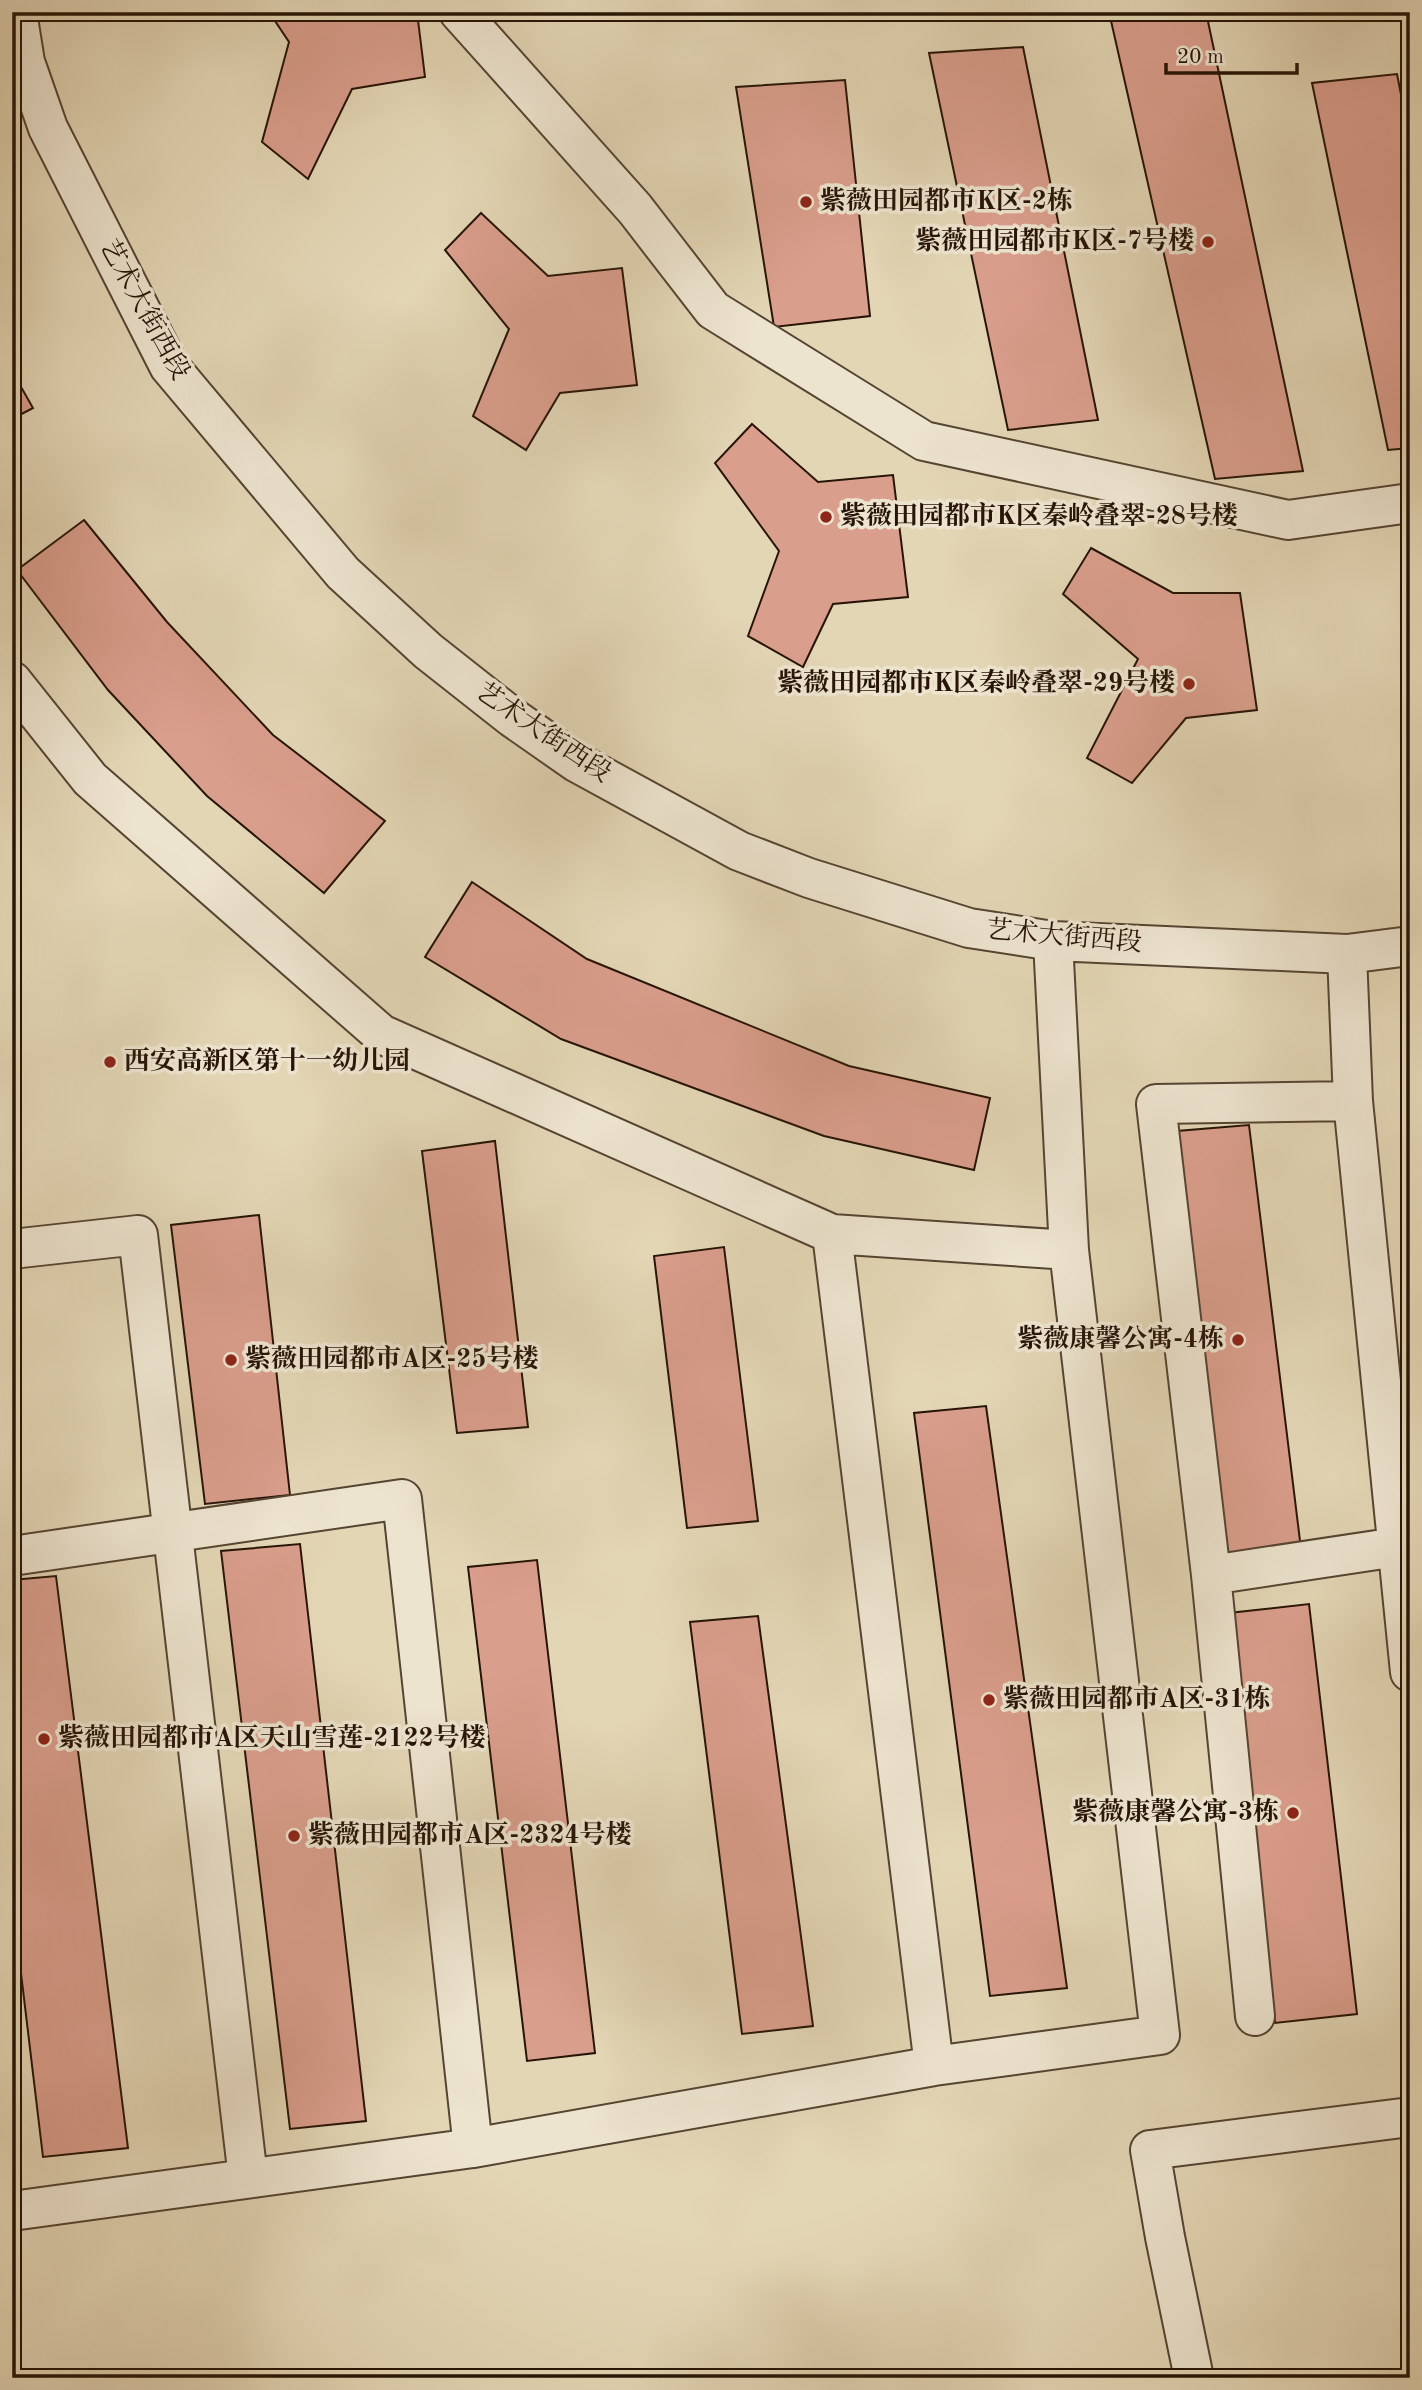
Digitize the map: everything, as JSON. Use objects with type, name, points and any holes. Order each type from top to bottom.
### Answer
[{"type":"street","name":"艺术大街西段","points":[[17,12],[25,62],[48,128],[169,366],[343,573],[428,650],[513,718],[576,762],[739,851],[809,878],[970,928],[1053,941],[1347,954],[1410,946]]},
{"type":"street","points":[[464,14],[635,209],[713,310],[924,441],[1288,520],[1410,503]]},
{"type":"street","points":[[12,681],[90,779],[381,1034],[832,1234],[1069,1250]]},
{"type":"street","points":[[12,2211],[473,2148],[934,2066],[1160,2035],[1069,1250],[1053,941]]},
{"type":"street","points":[[1347,954],[1353,1101],[1404,1546],[1410,1672]]},
{"type":"street","points":[[1255,2016],[1211,1576],[1156,1104],[1353,1101]]},
{"type":"street","points":[[832,1234],[934,2066]]},
{"type":"street","points":[[12,1250],[138,1235],[248,2178]]},
{"type":"street","points":[[12,1556],[402,1499],[473,2148]]},
{"type":"street","points":[[1211,1576],[1404,1546]]},
{"type":"street","points":[[1194,2378],[1150,2150],[1410,2117]]},
{"type":"building","points":[[269,12],[417,12],[425,77],[352,89],[308,179],[262,142],[289,42]]},
{"type":"building","name":"紫薇田园都市K区-7号楼","points":[[1109,12],[1206,12],[1303,471],[1215,479]]},
{"type":"building","points":[[1023,47],[1098,420],[1008,430],[929,53]]},
{"type":"building","points":[[1397,74],[1410,140],[1410,448],[1388,450],[1312,83]]},
{"type":"building","name":"紫薇田园都市K区-2栋","points":[[845,80],[870,316],[774,327],[736,87]]},
{"type":"building","points":[[481,213],[548,276],[622,268],[637,385],[560,393],[526,450],[473,416],[509,329],[445,250]]},
{"type":"building","points":[[12,371],[33,408],[12,419]]},
{"type":"building","name":"紫薇田园都市K区秦岭叠翠-28号楼","points":[[752,424],[818,482],[893,475],[908,597],[833,604],[803,667],[748,636],[779,551],[715,463]]},
{"type":"building","points":[[84,520],[167,622],[273,735],[385,821],[324,893],[207,796],[108,690],[17,570]]},
{"type":"building","name":"紫薇田园都市K区秦岭叠翠-29号楼","points":[[1091,548],[1173,593],[1240,593],[1257,710],[1186,718],[1132,783],[1087,758],[1138,659],[1063,594]]},
{"type":"building","points":[[472,882],[587,959],[849,1066],[990,1098],[974,1170],[824,1136],[561,1039],[425,957]]},
{"type":"building","name":"紫薇康馨公寓-4栋","points":[[1249,1125],[1301,1549],[1224,1557],[1177,1131]]},
{"type":"building","points":[[495,1141],[528,1427],[457,1433],[422,1151]]},
{"type":"building","name":"紫薇田园都市A区-25号楼","points":[[259,1215],[290,1495],[205,1504],[171,1225]]},
{"type":"building","points":[[724,1247],[758,1521],[687,1528],[654,1256]]},
{"type":"building","name":"紫薇田园都市A区-31栋","points":[[986,1406],[1067,1988],[990,1996],[914,1413]]},
{"type":"building","name":"紫薇田园都市A区-2324号楼","points":[[300,1544],[366,2121],[290,2129],[221,1551]]},
{"type":"building","points":[[537,1560],[595,2053],[527,2061],[468,1567]]},
{"type":"building","name":"紫薇田园都市A区天山雪莲-2122号楼","points":[[56,1576],[128,2148],[43,2157],[12,1898],[12,1580]]},
{"type":"building","name":"紫薇康馨公寓-3栋","points":[[1309,1604],[1357,2014],[1275,2023],[1229,1613]]},
{"type":"building","points":[[758,1616],[813,2026],[742,2034],[690,1622]]},
{"type":"place","name":"紫薇田园都市K区-2栋","points":[[806,202]]},
{"type":"place","name":"紫薇田园都市K区-7号楼","points":[[1208,242]]},
{"type":"place","name":"紫薇田园都市K区秦岭叠翠-28号楼","points":[[826,517]]},
{"type":"place","name":"紫薇田园都市K区秦岭叠翠-29号楼","points":[[1189,684]]},
{"type":"place","name":"西安高新区第十一幼儿园","points":[[110,1062]]},
{"type":"place","name":"紫薇康馨公寓-4栋","points":[[1238,1340]]},
{"type":"place","name":"紫薇田园都市A区-25号楼","points":[[231,1360]]},
{"type":"place","name":"紫薇田园都市A区-31栋","points":[[989,1700]]},
{"type":"place","name":"紫薇田园都市A区天山雪莲-2122号楼","points":[[44,1739]]},
{"type":"place","name":"紫薇康馨公寓-3栋","points":[[1293,1813]]},
{"type":"place","name":"紫薇田园都市A区-2324号楼","points":[[294,1836]]}]
